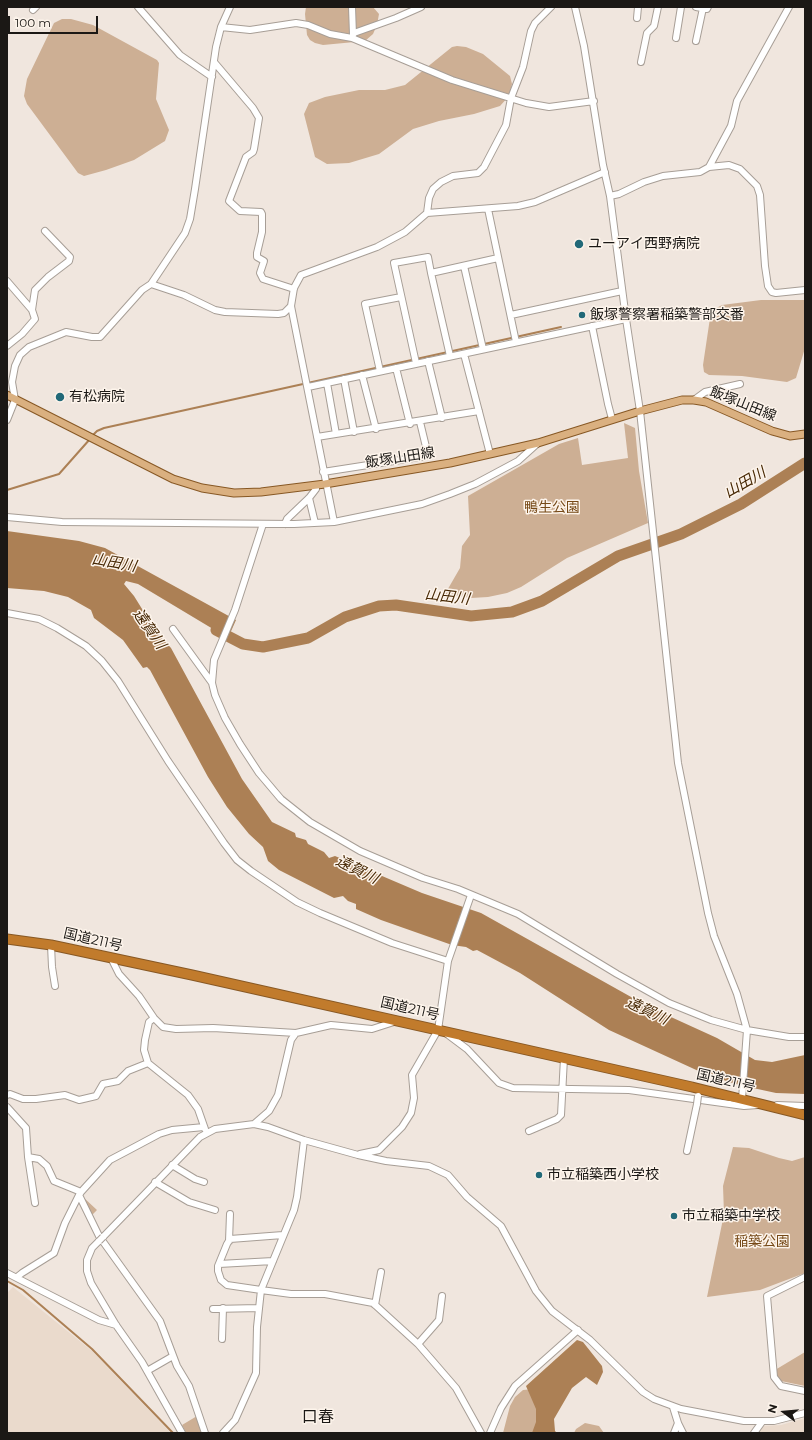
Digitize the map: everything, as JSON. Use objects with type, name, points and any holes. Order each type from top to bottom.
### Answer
[{"type":"highway","name":"国道211号","points":[[7,939],[51,945],[564,1058],[699,1093],[742,1096],[763,1104],[805,1115]]},
{"type":"main road","name":"飯塚山田線","points":[[7,396],[173,479],[202,488],[234,494],[325,484],[450,463],[538,443],[669,402],[694,400],[706,402],[772,431],[790,436],[805,434]]},
{"type":"street","points":[[138,7],[180,55],[212,77]]},
{"type":"street","points":[[7,420],[15,400],[12,382],[15,366],[20,355],[29,347],[66,332],[100,337],[142,290],[151,284],[182,238],[190,219],[214,62],[221,27],[230,7]]},
{"type":"street","points":[[352,7],[353,36]]},
{"type":"street","points":[[353,36],[421,7]]},
{"type":"street","points":[[427,213],[433,189],[441,182],[453,176],[478,173],[484,167],[506,125],[511,98],[523,67],[531,31],[535,23],[551,7]]},
{"type":"street","points":[[575,7],[584,46],[610,196],[622,291],[640,411],[654,529],[678,763],[708,913],[714,936],[737,994],[747,1030],[742,1096]]},
{"type":"street","points":[[637,18],[638,7]]},
{"type":"street","points":[[641,62],[647,33],[654,26],[658,7]]},
{"type":"street","points":[[676,38],[681,7]]},
{"type":"street","points":[[696,41],[702,7]]},
{"type":"street","points":[[709,167],[731,126],[737,101],[788,7]]},
{"type":"street","points":[[221,27],[237,30],[250,30],[296,23],[308,25],[330,34],[353,36],[452,80],[511,98],[550,107],[594,101]]},
{"type":"street","points":[[214,62],[253,108],[259,118],[253,152],[246,157],[229,201],[240,211],[261,212],[262,214],[262,232],[257,257],[264,261],[260,273],[263,279],[294,288]]},
{"type":"street","points":[[610,196],[619,194],[644,182],[663,176],[703,171],[709,167],[729,165],[740,169],[757,186],[760,195],[765,266],[768,286],[772,292],[776,293],[805,290]]},
{"type":"street","points":[[334,522],[325,484],[308,387],[291,306],[294,288],[301,274],[376,247],[405,232],[427,213],[518,206],[536,202],[605,172]]},
{"type":"street","points":[[488,209],[516,342]]},
{"type":"street","points":[[32,310],[35,290],[48,277],[69,261],[70,257],[45,231]]},
{"type":"street","points":[[416,364],[394,263],[428,257],[450,356]]},
{"type":"street","points":[[431,273],[498,258]]},
{"type":"street","points":[[464,266],[483,349]]},
{"type":"street","points":[[7,281],[32,310],[35,319],[22,334],[7,346]]},
{"type":"street","points":[[151,284],[184,295],[215,310],[225,312],[278,314],[284,313],[291,306]]},
{"type":"street","points":[[511,315],[622,291]]},
{"type":"street","points":[[380,371],[365,304],[401,297]]},
{"type":"street","points":[[308,387],[626,319]]},
{"type":"street","points":[[592,326],[612,419]]},
{"type":"street","points":[[464,354],[490,454]]},
{"type":"street","points":[[428,361],[442,418]]},
{"type":"street","points":[[396,368],[410,424]]},
{"type":"street","points":[[362,375],[376,429]]},
{"type":"street","points":[[344,379],[354,432]]},
{"type":"street","points":[[328,383],[336,434]]},
{"type":"street","points":[[694,400],[705,392],[740,384]]},
{"type":"street","points":[[317,437],[410,424],[479,411]]},
{"type":"street","points":[[323,472],[426,456],[427,451],[420,422]]},
{"type":"street","points":[[7,517],[62,522],[285,524],[334,522],[422,504],[450,494],[475,484],[518,460],[538,443]]},
{"type":"street","points":[[285,524],[287,519],[309,498],[316,489],[316,485]]},
{"type":"street","points":[[309,498],[315,523]]},
{"type":"street","points":[[212,683],[214,660],[235,610],[263,524]]},
{"type":"street","points":[[7,613],[39,619],[57,628],[86,646],[102,661],[118,681],[168,761],[224,844],[237,860],[251,871],[296,902],[320,913],[392,943],[449,960]]},
{"type":"street","points":[[173,629],[212,683],[223,712],[240,744],[259,773],[281,799],[310,822],[360,851],[423,878],[518,914],[617,974],[669,1003],[711,1020],[747,1030],[789,1037],[805,1037]]},
{"type":"street","points":[[358,1155],[379,1150],[402,1127],[411,1113],[414,1098],[414,1085],[411,1079],[412,1075],[441,1031],[449,960],[470,896]]},
{"type":"street","points":[[51,945],[55,986]]},
{"type":"street","points":[[111,958],[118,974],[139,996],[159,1024],[168,1029],[213,1028],[296,1033],[330,1026],[372,1029],[397,1021]]},
{"type":"street","points":[[154,1018],[149,1022],[145,1040],[144,1050],[148,1063],[188,1095],[198,1109],[206,1130]]},
{"type":"street","points":[[441,1031],[467,1049],[499,1083],[521,1090],[629,1090],[744,1106],[763,1104],[805,1106]]},
{"type":"street","points":[[254,1124],[274,1104],[278,1095],[291,1040],[296,1033]]},
{"type":"street","points":[[529,1131],[557,1119],[561,1114],[564,1058]]},
{"type":"street","points":[[7,1095],[10,1094],[23,1099],[36,1099],[70,1095],[79,1100],[96,1096],[103,1084],[118,1081],[128,1071],[148,1063]]},
{"type":"street","points":[[687,1151],[699,1093]]},
{"type":"street","points":[[7,1107],[26,1128],[28,1157],[35,1203]]},
{"type":"street","points":[[17,1277],[54,1253],[65,1223],[80,1193],[110,1160],[159,1134],[172,1130],[215,1130],[254,1124],[358,1155],[386,1161],[428,1166],[448,1175],[467,1197],[501,1226],[543,1302],[552,1311],[590,1340],[643,1392],[654,1399],[672,1407],[728,1419],[762,1422],[787,1419],[805,1414]]},
{"type":"street","points":[[182,1433],[133,1346],[116,1325],[88,1275],[87,1265],[89,1254],[101,1239],[206,1130]]},
{"type":"street","points":[[223,1433],[235,1420],[254,1379],[257,1366],[261,1290],[283,1236],[297,1196],[304,1140]]},
{"type":"street","points":[[28,1157],[39,1159],[47,1166],[54,1180],[80,1193],[99,1236],[160,1321],[177,1366],[189,1386],[205,1433]]},
{"type":"street","points":[[172,1165],[195,1179],[204,1182]]},
{"type":"street","points":[[155,1182],[189,1202],[215,1210]]},
{"type":"street","points":[[230,1214],[229,1241],[219,1264],[218,1275],[223,1283],[291,1294],[325,1294],[355,1299],[375,1305],[418,1344],[456,1388],[481,1433]]},
{"type":"street","points":[[229,1241],[234,1238],[283,1236]]},
{"type":"street","points":[[219,1264],[273,1261]]},
{"type":"street","points":[[375,1305],[381,1272]]},
{"type":"street","points":[[7,1273],[99,1320],[116,1325]]},
{"type":"street","points":[[805,1277],[767,1296],[774,1377],[781,1386],[805,1391]]},
{"type":"street","points":[[418,1344],[439,1320],[442,1296]]},
{"type":"street","points":[[213,1308],[259,1308]]},
{"type":"street","points":[[222,1339],[223,1308]]},
{"type":"street","points":[[490,1433],[501,1408],[515,1386],[578,1330]]},
{"type":"street","points":[[148,1371],[173,1356]]},
{"type":"street","points":[[672,1407],[683,1433]]},
{"type":"street","points":[[754,1433],[762,1422]]},
{"type":"street","points":[[674,1433],[678,1423]]},
{"type":"shaded area","points":[[13,1287],[92,1351],[171,1433],[7,1433],[7,1293]]},
{"type":"shaded area","points":[[805,1418],[805,1433],[757,1433],[763,1426],[781,1425]]},
{"type":"green space","points":[[306,7],[373,7],[379,14],[377,25],[373,34],[365,41],[323,45],[310,40],[307,35],[305,14]]},
{"type":"green space","points":[[62,19],[71,19],[93,25],[157,60],[159,63],[156,99],[169,130],[165,141],[134,160],[84,176],[78,173],[27,104],[24,96],[27,79],[54,23]]},
{"type":"green space","points":[[452,47],[466,47],[483,54],[510,76],[512,84],[509,96],[500,106],[413,129],[379,154],[349,163],[327,164],[315,157],[304,114],[309,103],[325,97],[359,90],[385,90],[405,85]]},
{"type":"green space","points":[[761,300],[805,300],[805,348],[796,378],[787,382],[742,376],[709,375],[704,372],[703,365],[710,318],[715,309],[722,305]]},
{"type":"green space","name":"鴨生公園","points":[[624,423],[635,428],[639,471],[648,523],[567,558],[521,587],[507,593],[488,597],[471,598],[445,594],[460,568],[462,546],[470,535],[468,496],[559,444],[578,438],[582,465],[628,458]]},
{"type":"green space","name":"稲築公園","points":[[733,1147],[749,1148],[792,1161],[805,1157],[805,1273],[760,1290],[707,1297],[724,1214],[723,1186]]},
{"type":"green space","points":[[83,1197],[97,1210],[91,1216]]},
{"type":"green space","points":[[805,1352],[805,1386],[781,1381],[777,1377],[775,1370]]},
{"type":"green space","points":[[534,1389],[554,1433],[503,1433],[510,1406],[515,1397],[523,1390]]},
{"type":"green space","points":[[197,1416],[203,1433],[186,1433],[182,1425]]},
{"type":"green space","points":[[585,1423],[599,1426],[604,1433],[574,1433],[576,1429]]},
{"type":"water","name":"遠賀川","points":[[7,531],[79,541],[105,548],[236,620],[228,638],[138,584],[126,581],[124,584],[134,596],[157,633],[171,648],[242,779],[272,822],[295,833],[296,837],[306,840],[308,844],[324,852],[329,858],[335,856],[422,893],[481,913],[649,1007],[717,1038],[755,1060],[772,1062],[805,1055],[805,1094],[776,1093],[739,1085],[705,1074],[609,1030],[520,973],[477,950],[473,951],[466,947],[452,945],[381,920],[356,909],[356,904],[348,901],[343,896],[334,898],[279,870],[268,861],[263,847],[249,834],[227,807],[208,777],[150,670],[147,667],[143,668],[123,640],[94,618],[91,610],[68,597],[44,591],[7,588]]},
{"type":"water","points":[[577,1340],[583,1342],[602,1366],[603,1372],[597,1385],[586,1377],[572,1388],[554,1419],[555,1431],[557,1433],[532,1433],[536,1422],[536,1409],[526,1386]]},
{"type":"waterway","points":[[92,436],[97,431],[104,428],[561,327]]},
{"type":"waterway","points":[[7,490],[59,474],[90,439]]},
{"type":"waterway","name":"山田川","points":[[216,630],[243,644],[263,647],[308,638],[345,617],[379,606],[396,605],[471,616],[512,612],[542,601],[618,556],[681,534],[741,504],[805,463]]},
{"type":"waterway","points":[[7,1281],[23,1290],[92,1349],[173,1433]]},
{"type":"place","name":"ユーアイ西野病院","points":[[579,244]]},
{"type":"place","name":"飯塚警察署稲築警部交番","points":[[582,315]]},
{"type":"place","name":"有松病院","points":[[60,397]]},
{"type":"place","name":"市立稲築西小学校","points":[[539,1175]]},
{"type":"place","name":"市立稲築中学校","points":[[674,1216]]},
{"type":"district","name":"口春","points":[[318,1417]]}]
